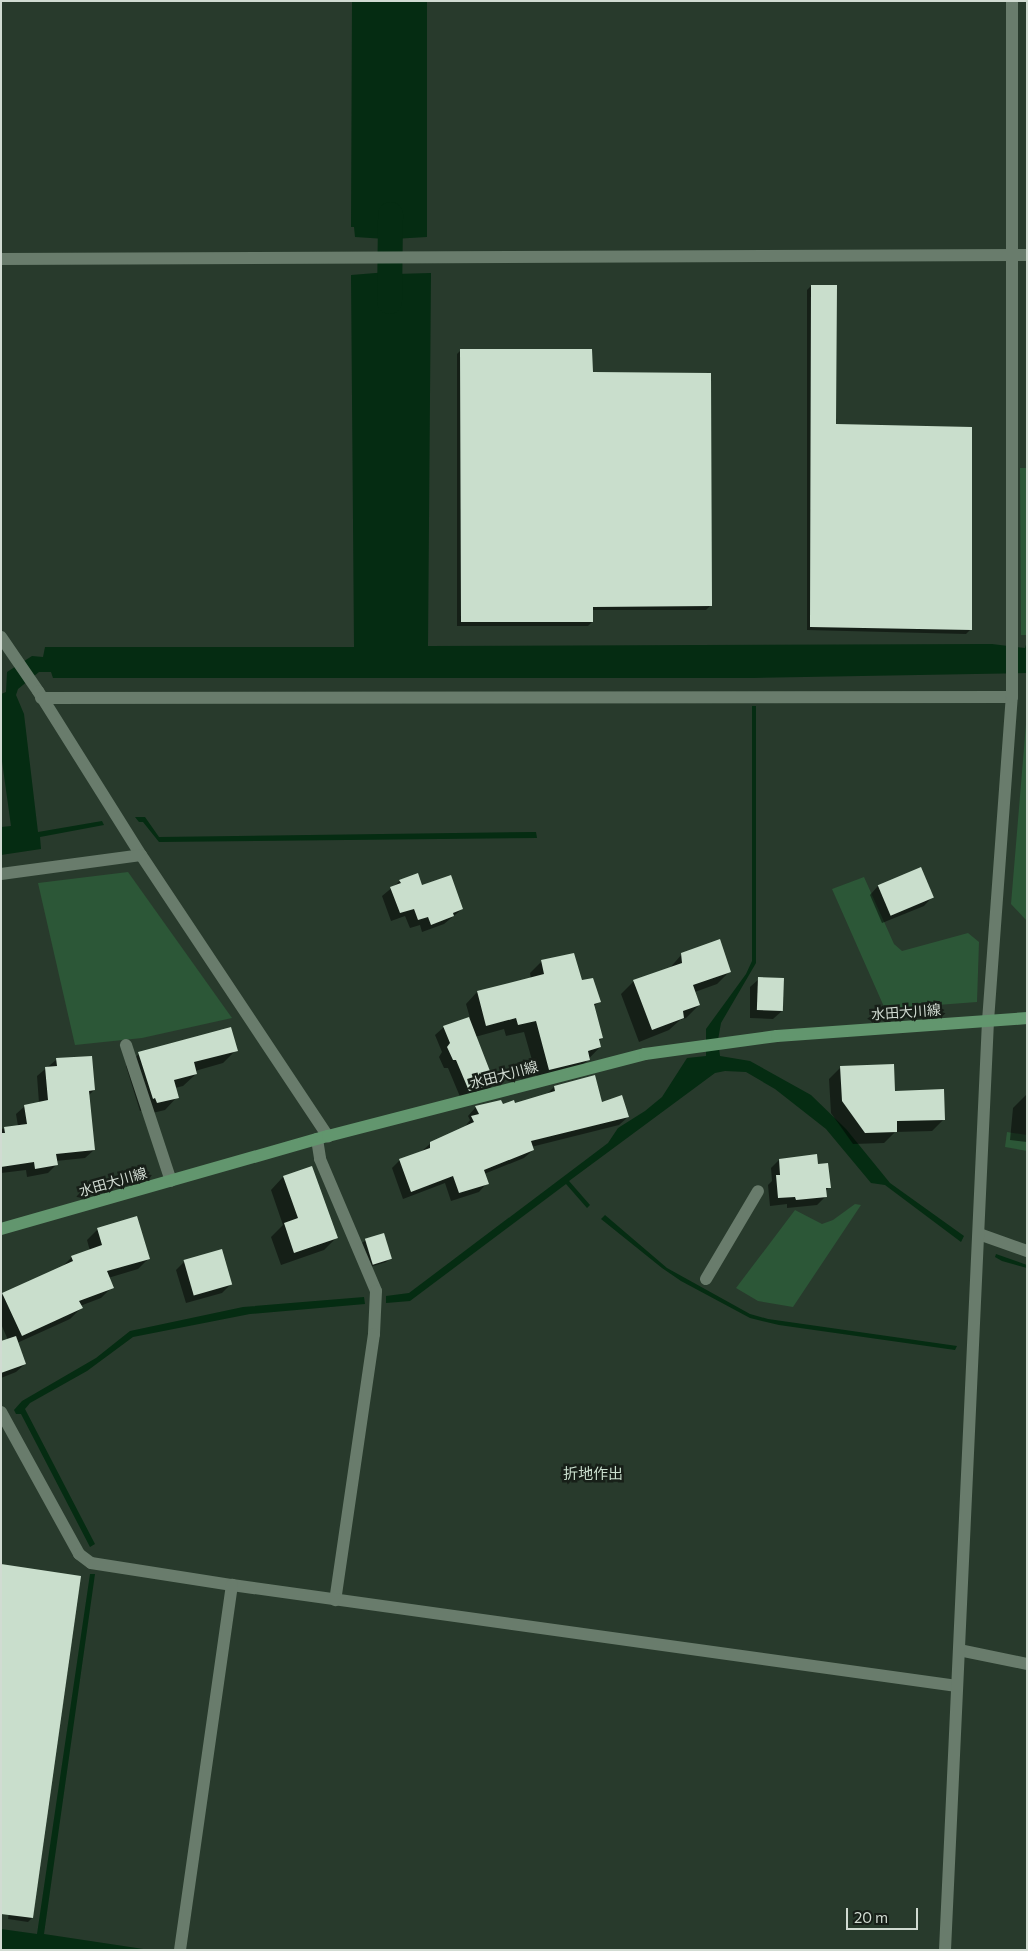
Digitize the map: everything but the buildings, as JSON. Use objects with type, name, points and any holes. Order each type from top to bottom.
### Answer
[{"type":"main road","name":"水田大川線","points":[[1,1228],[323,1138],[645,1054],[777,1036],[1027,1018]]},
{"type":"street","points":[[945,1950],[988,1021],[1012,691],[1020,255],[1012,1]]},
{"type":"street","points":[[1,259],[1020,255]]},
{"type":"street","points":[[1,637],[323,1138],[320,1159],[376,1290],[374,1334],[336,1600]]},
{"type":"street","points":[[39,694],[1012,691]]},
{"type":"street","points":[[1,874],[141,855]]},
{"type":"street","points":[[126,1045],[171,1181]]},
{"type":"street","points":[[706,1279],[758,1191]]},
{"type":"street","points":[[979,1234],[1027,1251]]},
{"type":"street","points":[[1,1412],[79,1554],[91,1563],[336,1600],[958,1686]]},
{"type":"street","points":[[180,1950],[232,1585]]},
{"type":"street","points":[[959,1650],[1027,1664]]},
{"type":"shaded area","points":[[352,1],[427,1],[427,237],[393,239],[392,247],[387,247],[386,239],[355,237],[354,227],[351,227]]},
{"type":"shaded area","points":[[388,267],[394,268],[395,274],[431,273],[428,646],[992,644],[1025,648],[1027,641],[1027,673],[753,678],[53,678],[51,672],[39,672],[18,689],[16,695],[24,714],[38,832],[102,821],[104,825],[40,837],[41,849],[1,855],[1,827],[11,826],[1,754],[1,694],[6,692],[7,672],[32,656],[43,657],[45,647],[354,647],[351,275],[388,272]]},
{"type":"shaded area","points":[[1020,468],[1027,468],[1027,635],[1021,635]]},
{"type":"shaded area","points":[[752,706],[756,706],[756,963],[721,1023],[718,1040],[720,1056],[750,1061],[811,1095],[846,1129],[890,1183],[964,1236],[961,1242],[885,1185],[871,1183],[826,1129],[775,1089],[746,1072],[725,1071],[715,1073],[569,1181],[590,1205],[587,1208],[566,1184],[410,1301],[386,1303],[386,1296],[409,1293],[608,1143],[618,1128],[645,1111],[662,1097],[687,1058],[706,1056],[706,1029],[746,974],[752,961]]},
{"type":"shaded area","points":[[1027,724],[1027,921],[1011,904]]},
{"type":"shaded area","points":[[135,817],[145,817],[159,837],[536,832],[537,838],[159,842],[143,822],[139,822]]},
{"type":"shaded area","points":[[128,872],[232,1018],[142,1038],[75,1045],[38,883]]},
{"type":"shaded area","points":[[864,877],[894,944],[902,951],[968,933],[979,942],[977,1002],[885,1009],[832,889]]},
{"type":"shaded area","points":[[1007,1132],[1027,1135],[1027,1151],[1005,1147]]},
{"type":"shaded area","points":[[855,1204],[861,1205],[793,1307],[758,1301],[736,1288],[795,1210],[822,1224],[833,1220]]},
{"type":"shaded area","points":[[605,1215],[667,1268],[750,1314],[768,1319],[957,1346],[955,1350],[779,1325],[750,1318],[681,1281],[662,1268],[601,1219]]},
{"type":"shaded area","points":[[996,1254],[1027,1265],[1027,1268],[1002,1261],[995,1257]]},
{"type":"shaded area","points":[[364,1297],[365,1304],[250,1314],[133,1337],[87,1371],[30,1403],[25,1409],[95,1544],[90,1547],[21,1414],[16,1414],[14,1410],[22,1401],[96,1358],[130,1331],[243,1307]]},
{"type":"shaded area","points":[[90,1574],[95,1574],[44,1934],[150,1950],[1,1950],[1,1929],[37,1934]]},
{"type":"waterway","points":[[389,301],[390,214]]},
{"type":"district","name":"折地作出","points":[[593,1474]]}]
